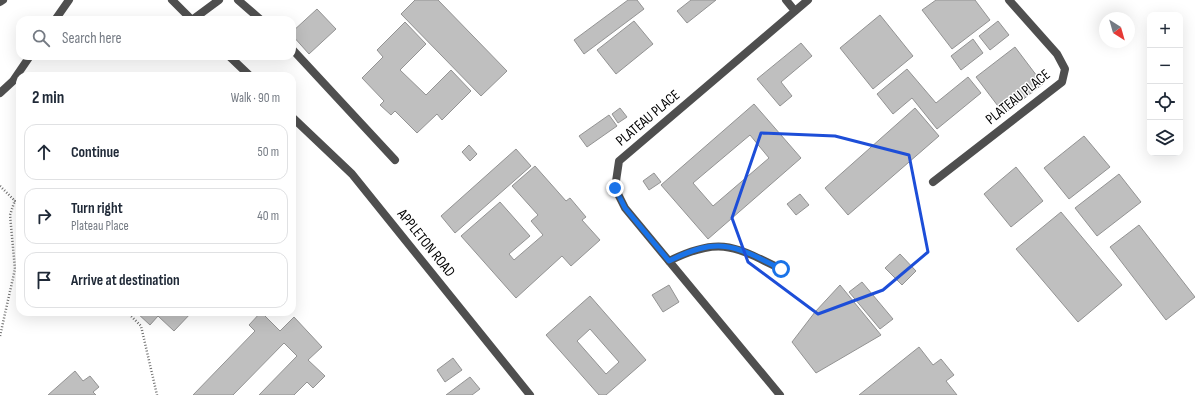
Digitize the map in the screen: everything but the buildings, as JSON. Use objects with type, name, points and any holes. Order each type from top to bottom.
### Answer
[{"type":"street","points":[[58,16],[69,0]]},
{"type":"street","points":[[172,0],[188,16]]},
{"type":"street","points":[[197,16],[219,0]]},
{"type":"street","points":[[238,0],[256,16]]},
{"type":"street","points":[[786,0],[795,11]]},
{"type":"street","name":"PLATEAU PLACE","points":[[780,395],[625,208],[615,188],[619,161],[808,0]]},
{"type":"street","name":"PLATEAU PLACE","points":[[933,182],[1062,82],[1065,69],[1057,54],[1010,0]]},
{"type":"street","points":[[296,54],[395,160]]},
{"type":"street","points":[[19,72],[27,60]]},
{"type":"street","points":[[233,60],[246,72]]},
{"type":"street","points":[[0,93],[16,77]]},
{"type":"street","name":"APPLETON ROAD","points":[[296,121],[352,174],[530,395]]},
{"type":"street","points":[[669,261],[691,250],[717,245],[743,250],[781,269]]},
{"type":"path","points":[[0,186],[14,200],[10,215],[15,269],[0,336]]},
{"type":"path","points":[[131,316],[141,326],[157,395]]},
{"type":"highlighted area","points":[[761,133],[835,136],[909,155],[928,252],[883,290],[818,314],[748,262],[732,218]]},
{"type":"route","points":[[615,188],[625,208],[669,261],[691,250],[717,245],[743,250],[781,269]]}]
